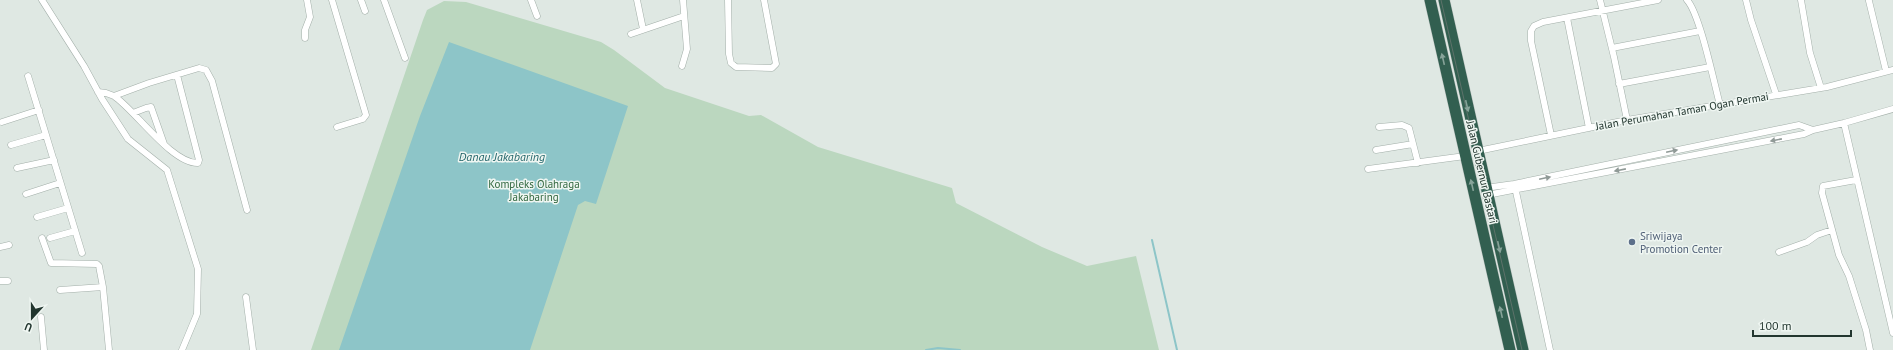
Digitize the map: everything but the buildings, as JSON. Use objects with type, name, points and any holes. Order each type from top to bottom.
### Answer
[{"type":"highway","name":"Jalan Gubernur Bastari","points":[[1430,0],[1510,350]]},
{"type":"highway","name":"Jalan Gubernur Bastari","points":[[1444,0],[1478,151],[1490,191],[1523,350]]},
{"type":"street","points":[[42,0],[128,139],[167,170],[194,252],[198,269],[197,314],[186,344],[182,350]]},
{"type":"street","points":[[305,38],[305,30],[310,17],[307,0]]},
{"type":"street","points":[[332,0],[366,115],[363,119],[337,127]]},
{"type":"street","points":[[361,0],[365,11]]},
{"type":"street","points":[[384,0],[405,58]]},
{"type":"street","points":[[531,0],[537,16]]},
{"type":"street","points":[[637,0],[643,30]]},
{"type":"street","points":[[682,66],[687,49],[683,0]]},
{"type":"street","points":[[728,0],[729,54],[732,65],[748,68],[774,67],[776,63],[764,0]]},
{"type":"street","points":[[1600,0],[1627,120]]},
{"type":"street","points":[[1551,135],[1531,41],[1531,31],[1534,26],[1542,22],[1658,0]]},
{"type":"street","points":[[1687,0],[1693,10],[1700,31],[1720,105]]},
{"type":"street","points":[[1746,0],[1750,20],[1776,94]]},
{"type":"street","points":[[1801,0],[1810,53],[1821,88]]},
{"type":"street","points":[[1869,1],[1890,70]]},
{"type":"street","points":[[631,34],[684,16]]},
{"type":"street","points":[[1567,18],[1589,128]]},
{"type":"street","points":[[1612,48],[1700,31]]},
{"type":"street","points":[[1620,84],[1710,67]]},
{"type":"street","points":[[114,96],[199,68],[206,70],[210,75],[247,210]]},
{"type":"street","name":"Jalan Perumahan Taman Ogan Permai","points":[[1478,151],[1627,120],[1720,105],[1776,94],[1821,88],[1890,70]]},
{"type":"street","points":[[98,92],[114,96],[164,144],[184,158],[195,163],[199,162],[177,75]]},
{"type":"street","points":[[28,76],[82,253]]},
{"type":"street","points":[[133,113],[151,107],[164,144]]},
{"type":"street","points":[[1490,191],[1507,185],[1515,188],[1804,134],[1813,130],[1893,109]]},
{"type":"street","points":[[2,122],[39,110]]},
{"type":"street","points":[[1844,123],[1856,180],[1882,280],[1893,333]]},
{"type":"street","points":[[1490,191],[1508,192],[1515,188],[1799,125],[1813,130]]},
{"type":"street","points":[[1379,127],[1406,126],[1410,130],[1412,144],[1418,163]]},
{"type":"street","points":[[11,145],[46,135]]},
{"type":"street","points":[[1376,150],[1412,144]]},
{"type":"street","points":[[1368,169],[1465,156]]},
{"type":"street","points":[[17,168],[54,160]]},
{"type":"street","points":[[1856,180],[1824,186],[1822,189],[1839,255],[1849,276],[1853,294],[1866,330],[1870,350]]},
{"type":"street","points":[[26,194],[60,183]]},
{"type":"street","points":[[1515,188],[1550,350]]},
{"type":"street","points":[[37,217],[68,208]]},
{"type":"street","points":[[1779,252],[1807,242],[1818,235],[1832,230]]},
{"type":"street","points":[[50,238],[75,231]]},
{"type":"street","points":[[42,238],[51,263],[98,265],[103,287],[109,350]]},
{"type":"street","points":[[0,248],[10,245]]},
{"type":"street","points":[[0,281],[8,281]]},
{"type":"street","points":[[60,290],[103,287]]},
{"type":"street","points":[[246,298],[253,350]]},
{"type":"street","points":[[41,317],[44,350]]},
{"type":"green space","name":"Kompleks Olahraga Jakabaring","points":[[444,1],[466,2],[601,42],[665,88],[749,116],[761,115],[818,147],[952,188],[956,203],[1042,247],[1087,266],[1136,256],[1159,350],[311,350],[423,20],[427,10]]},
{"type":"water","name":"Danau Jakabaring","points":[[449,42],[628,106],[596,204],[585,201],[578,205],[530,350],[339,350],[420,116]]},
{"type":"waterway","points":[[1152,240],[1177,350]]},
{"type":"waterway","points":[[926,350],[938,348],[960,350]]},
{"type":"tram line","points":[[1441,0],[1522,350]]},
{"type":"place","name":"Sriwijaya Promotion Center","points":[[1632,242]]}]
